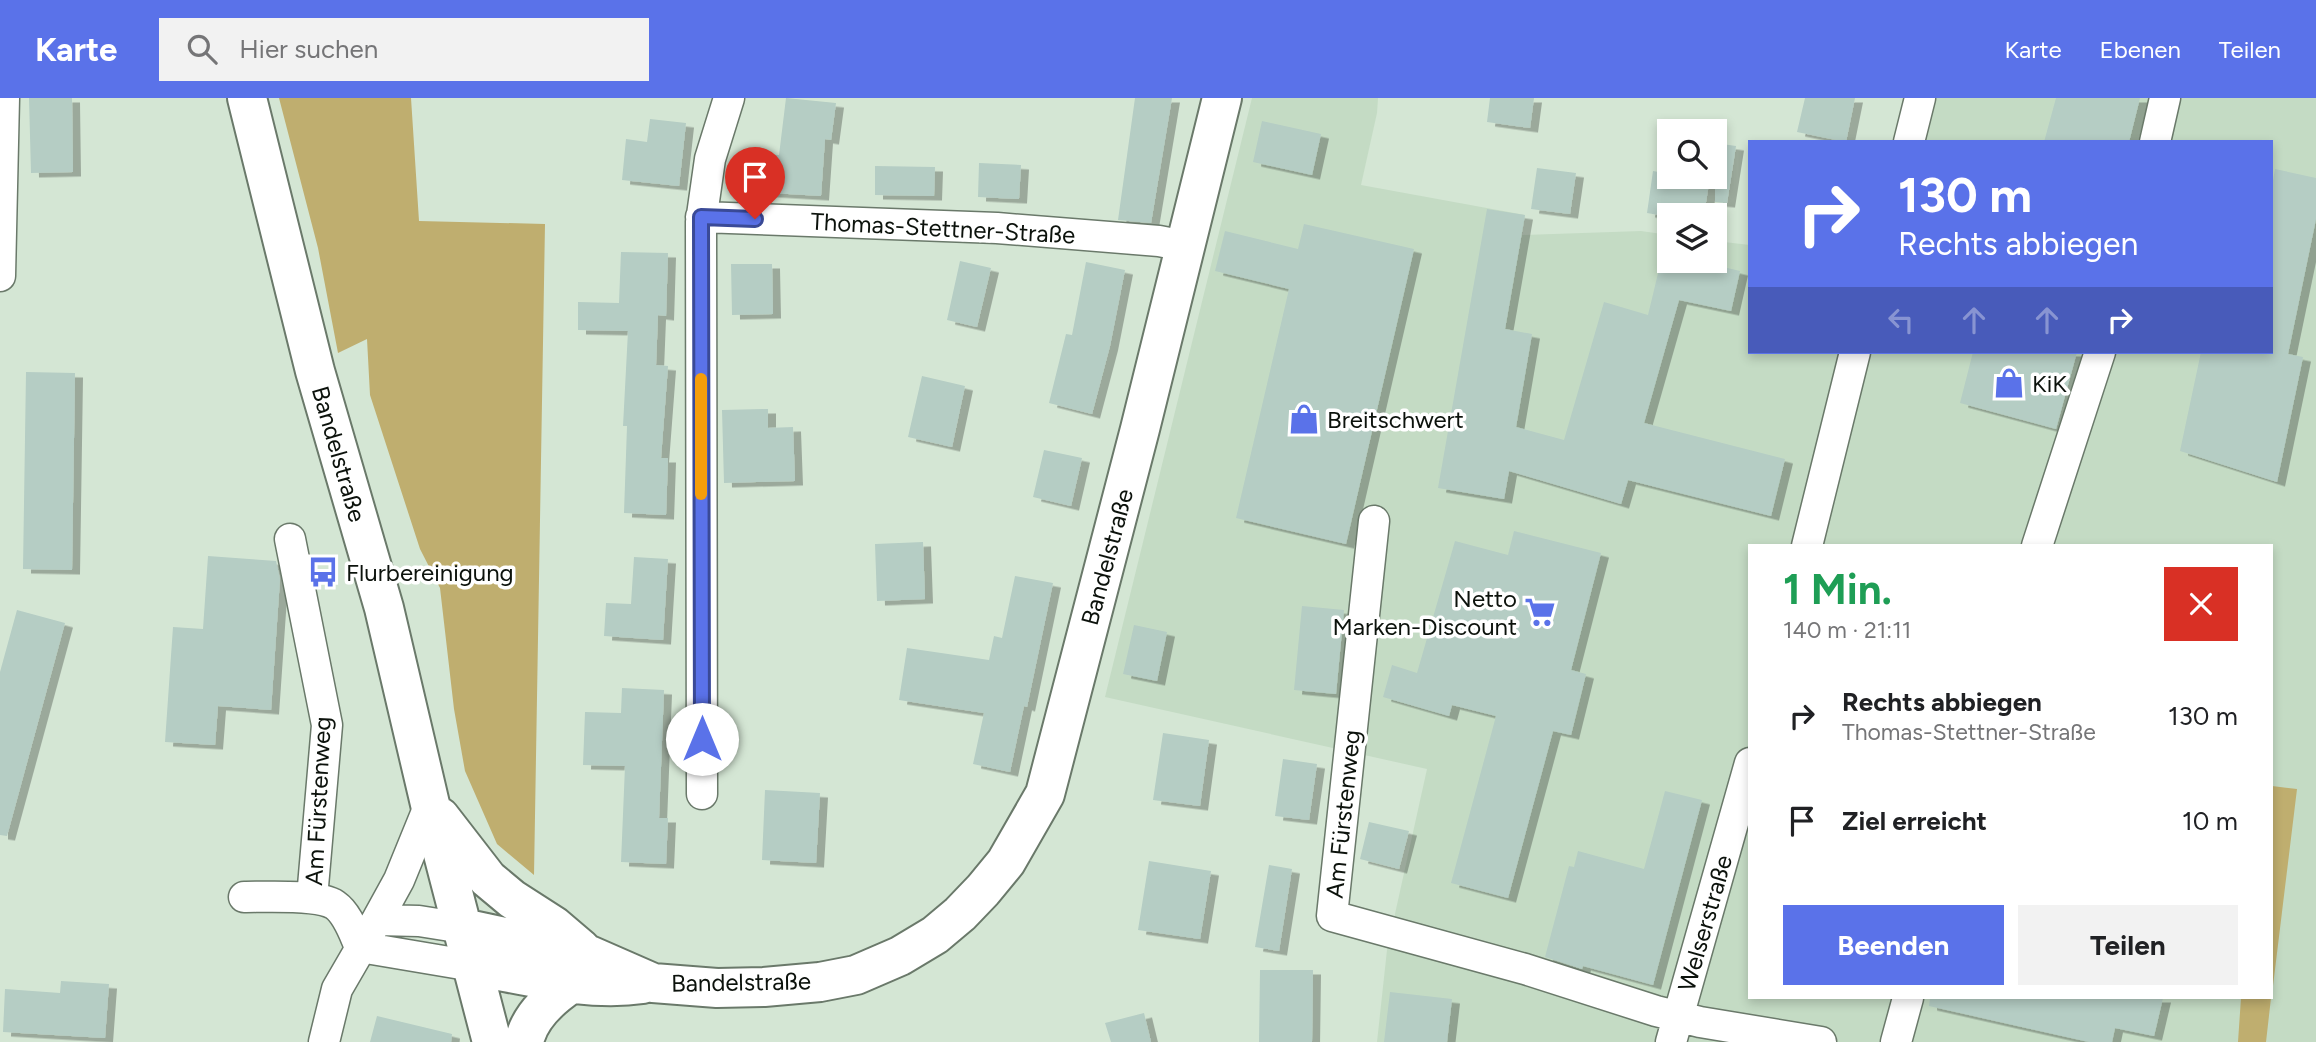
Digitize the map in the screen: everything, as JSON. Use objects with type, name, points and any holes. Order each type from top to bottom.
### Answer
[{"type":"street","points":[[0,276],[4,98]]},
{"type":"street","name":"Bandelstraße","points":[[247,98],[315,371],[384,608],[430,804],[492,1042]]},
{"type":"street","points":[[702,793],[701,217],[710,159],[729,98]]},
{"type":"street","name":"Bandelstraße","points":[[580,970],[615,988],[653,983],[717,988],[764,987],[820,982],[856,975],[900,956],[935,935],[960,914],[1006,862],[1045,794],[1223,98]]},
{"type":"street","points":[[1910,140],[1920,98]]},
{"type":"street","points":[[2155,140],[2165,98]]},
{"type":"street","name":"Thomas-Stettner-Straße","points":[[701,217],[997,228],[1159,241],[1185,246]]},
{"type":"street","points":[[1807,544],[1855,354]]},
{"type":"street","points":[[2038,544],[2099,354]]},
{"type":"street","name":"Am Fürstenweg","points":[[1374,522],[1332,916],[1525,969],[1675,1029]]},
{"type":"street","name":"Am Fürstenweg","points":[[290,539],[327,725],[312,898]]},
{"type":"street","name":"Welserstraße","points":[[1675,1029],[1748,770]]},
{"type":"street","points":[[324,1042],[337,989],[399,880],[430,804]]},
{"type":"street","points":[[430,804],[488,879],[512,899],[554,926],[580,970]]},
{"type":"street","name":"Am Fürstenweg","points":[[244,897],[312,898],[335,905],[346,918],[360,947]]},
{"type":"street","points":[[377,920],[419,921],[463,928],[580,970]]},
{"type":"street","points":[[360,947],[473,966],[580,970]]},
{"type":"street","points":[[524,1042],[537,1015],[580,970]]},
{"type":"street","points":[[1896,1042],[1908,999]]},
{"type":"street","points":[[1675,1029],[1821,1042]]},
{"type":"shaded area","points":[[279,98],[411,98],[419,221],[545,224],[534,875],[497,844],[465,771],[454,709],[440,588],[420,549],[370,395],[367,339],[338,353],[318,248]]},
{"type":"shaded area","points":[[1252,98],[1378,98],[1361,185],[1525,215],[1522,235],[1641,231],[1657,233],[1657,273],[1727,273],[1727,242],[1748,245],[1748,354],[2273,354],[2273,140],[1918,140],[1928,98],[2316,98],[2316,1042],[1377,1042],[1387,950],[1427,769],[1105,697]]},
{"type":"shaded area","points":[[2273,786],[2297,789],[2273,986]]},
{"type":"shaded area","points":[[2241,999],[2271,999],[2266,1042],[2238,1042]]},
{"type":"building","points":[[29,98],[72,98],[73,172],[31,173]]},
{"type":"building","points":[[786,98],[836,103],[831,140],[825,139],[821,196],[755,192],[757,154],[779,155]]},
{"type":"building","points":[[1135,98],[1172,98],[1151,223],[1118,220]]},
{"type":"building","points":[[1490,98],[1534,98],[1530,128],[1487,122]]},
{"type":"building","points":[[1805,98],[1855,98],[1846,140],[1797,132]]},
{"type":"building","points":[[2056,98],[2140,98],[2130,140],[2045,140]]},
{"type":"building","points":[[650,119],[686,123],[679,186],[622,180],[626,139],[647,142]]},
{"type":"building","points":[[1262,121],[1321,134],[1312,175],[1253,162]]},
{"type":"building","points":[[1727,145],[1736,146],[1727,203],[1715,202],[1715,189],[1727,189]]},
{"type":"building","points":[[979,163],[1021,165],[1019,199],[978,197]]},
{"type":"building","points":[[875,166],[935,167],[934,196],[875,195]]},
{"type":"building","points":[[1537,168],[1576,173],[1570,214],[1531,209]]},
{"type":"building","points":[[2275,169],[2316,178],[2316,219],[2288,354],[2303,357],[2277,482],[2180,451],[2201,354],[2273,354]]},
{"type":"building","points":[[1653,171],[1657,172],[1657,189],[1708,189],[1706,203],[1657,203],[1657,215],[1647,213]]},
{"type":"building","points":[[1487,209],[1525,215],[1505,329],[1532,334],[1516,427],[1564,440],[1604,302],[1648,315],[1658,273],[1727,273],[1727,268],[1740,271],[1731,311],[1679,300],[1644,423],[1785,459],[1771,516],[1628,480],[1621,504],[1509,471],[1504,499],[1438,488]]},
{"type":"building","points":[[1304,224],[1414,249],[1346,544],[1236,518],[1289,289],[1215,271],[1225,231],[1298,249]]},
{"type":"building","points":[[621,252],[668,253],[666,316],[658,315],[656,365],[668,366],[661,458],[668,458],[666,515],[624,513],[627,426],[623,426],[628,331],[578,330],[578,302],[619,303]]},
{"type":"building","points":[[960,261],[991,268],[977,327],[947,320]]},
{"type":"building","points":[[1086,262],[1125,270],[1110,346],[1092,414],[1049,403],[1066,334],[1072,335]]},
{"type":"building","points":[[731,264],[772,264],[773,314],[732,315]]},
{"type":"building","points":[[1972,354],[2076,354],[2056,429],[1960,403]]},
{"type":"building","points":[[26,372],[75,373],[72,570],[23,569]]},
{"type":"building","points":[[922,376],[965,386],[952,447],[908,437]]},
{"type":"building","points":[[768,409],[768,428],[793,427],[795,481],[724,483],[722,410]]},
{"type":"building","points":[[1044,450],[1082,458],[1071,506],[1033,497]]},
{"type":"building","points":[[1514,531],[1601,553],[1571,670],[1586,674],[1571,735],[1553,731],[1508,898],[1451,883],[1496,716],[1452,705],[1449,716],[1383,697],[1392,665],[1417,673],[1455,541],[1508,555]]},
{"type":"building","points":[[923,542],[925,599],[877,601],[875,544]]},
{"type":"building","points":[[208,556],[276,561],[280,579],[271,710],[218,706],[215,745],[165,742],[173,627],[203,629]]},
{"type":"building","points":[[634,557],[668,559],[663,640],[604,636],[606,603],[631,604]]},
{"type":"building","points":[[1015,576],[1053,583],[1027,707],[1024,706],[1010,772],[973,764],[984,713],[899,700],[907,648],[989,660],[994,636],[1002,638]]},
{"type":"building","points":[[1302,606],[1344,610],[1336,694],[1294,690]]},
{"type":"building","points":[[17,610],[65,623],[7,836],[0,835],[0,672]]},
{"type":"building","points":[[1134,625],[1167,632],[1157,681],[1123,674]]},
{"type":"building","points":[[622,688],[664,690],[659,818],[668,818],[666,864],[621,862],[625,766],[583,765],[585,712],[621,713]]},
{"type":"building","points":[[1163,733],[1209,740],[1200,806],[1153,800]]},
{"type":"building","points":[[1283,759],[1317,764],[1309,820],[1275,816]]},
{"type":"building","points":[[765,790],[820,793],[816,863],[762,860]]},
{"type":"building","points":[[1665,791],[1702,800],[1653,985],[1583,966],[1582,969],[1545,957],[1569,866],[1574,867],[1578,851],[1644,869]]},
{"type":"building","points":[[1369,822],[1409,831],[1399,869],[1360,859]]},
{"type":"building","points":[[1149,861],[1211,871],[1200,939],[1138,930]]},
{"type":"building","points":[[1269,865],[1292,869],[1279,951],[1255,947]]},
{"type":"building","points":[[1260,970],[1313,970],[1312,1042],[1259,1042]]},
{"type":"building","points":[[61,981],[109,984],[105,1038],[3,1032],[5,989],[60,993]]},
{"type":"building","points":[[1390,992],[1452,999],[1447,1042],[1384,1042]]},
{"type":"building","points":[[1930,999],[2163,999],[2154,1036],[2115,1028],[2112,1042],[2089,1042],[1929,1006]]},
{"type":"building","points":[[1144,1013],[1151,1042],[1111,1042],[1105,1023]]},
{"type":"building","points":[[377,1016],[452,1034],[451,1042],[370,1042]]},
{"type":"slow traffic","points":[[701,379],[701,494]]},
{"type":"place","name":"KiK","points":[[2009,383]]},
{"type":"place","name":"Breitschwert","points":[[1304,419]]},
{"type":"place","name":"Flurbereinigung","points":[[323,572]]},
{"type":"place","name":"Netto Marken-Discount","points":[[1540,612]]},
{"type":"route","points":[[702,739],[701,217],[755,219]]}]
